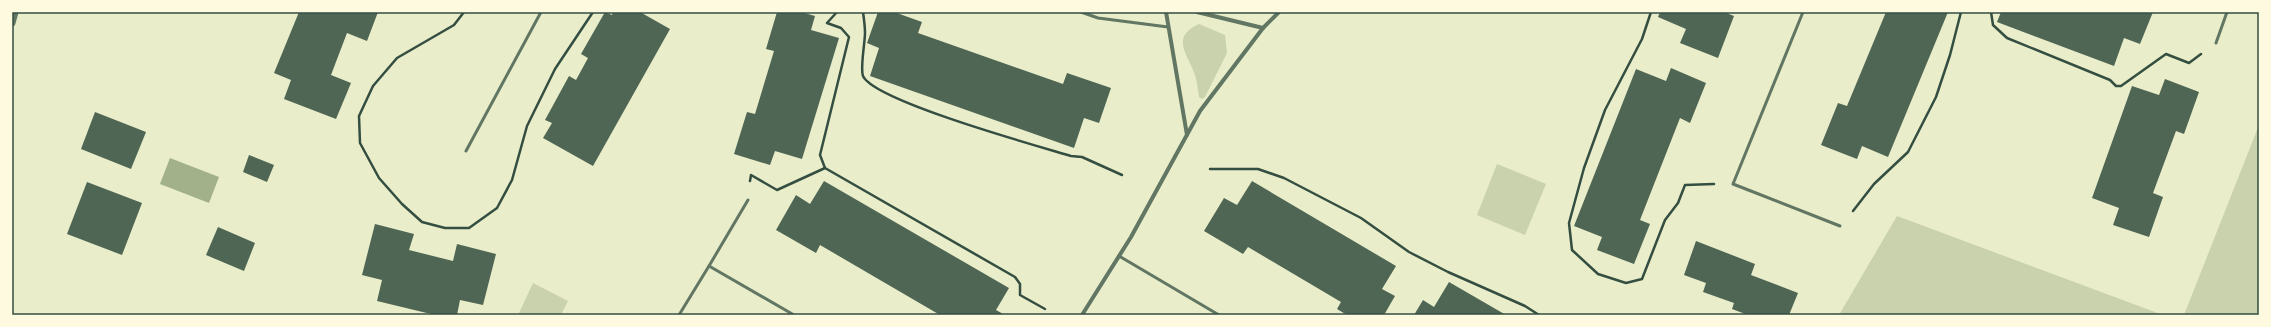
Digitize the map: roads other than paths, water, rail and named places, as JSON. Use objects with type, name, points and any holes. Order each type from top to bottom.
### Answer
[{"type":"street","points":[[12,23],[15,12]]},
{"type":"street","points":[[1166,12],[1187,135]]},
{"type":"street","points":[[1198,12],[1263,28]]},
{"type":"street","points":[[1082,315],[1119,256],[1200,111],[1263,28],[1279,12]]},
{"type":"lane","points":[[466,151],[541,12]]},
{"type":"lane","points":[[1081,12],[1098,18],[1168,27]]},
{"type":"lane","points":[[1803,12],[1733,184],[1840,226]]},
{"type":"lane","points":[[2216,43],[2228,12]]},
{"type":"lane","points":[[680,315],[748,200]]},
{"type":"lane","points":[[1119,256],[1219,315]]},
{"type":"lane","points":[[709,266],[794,315]]}]
